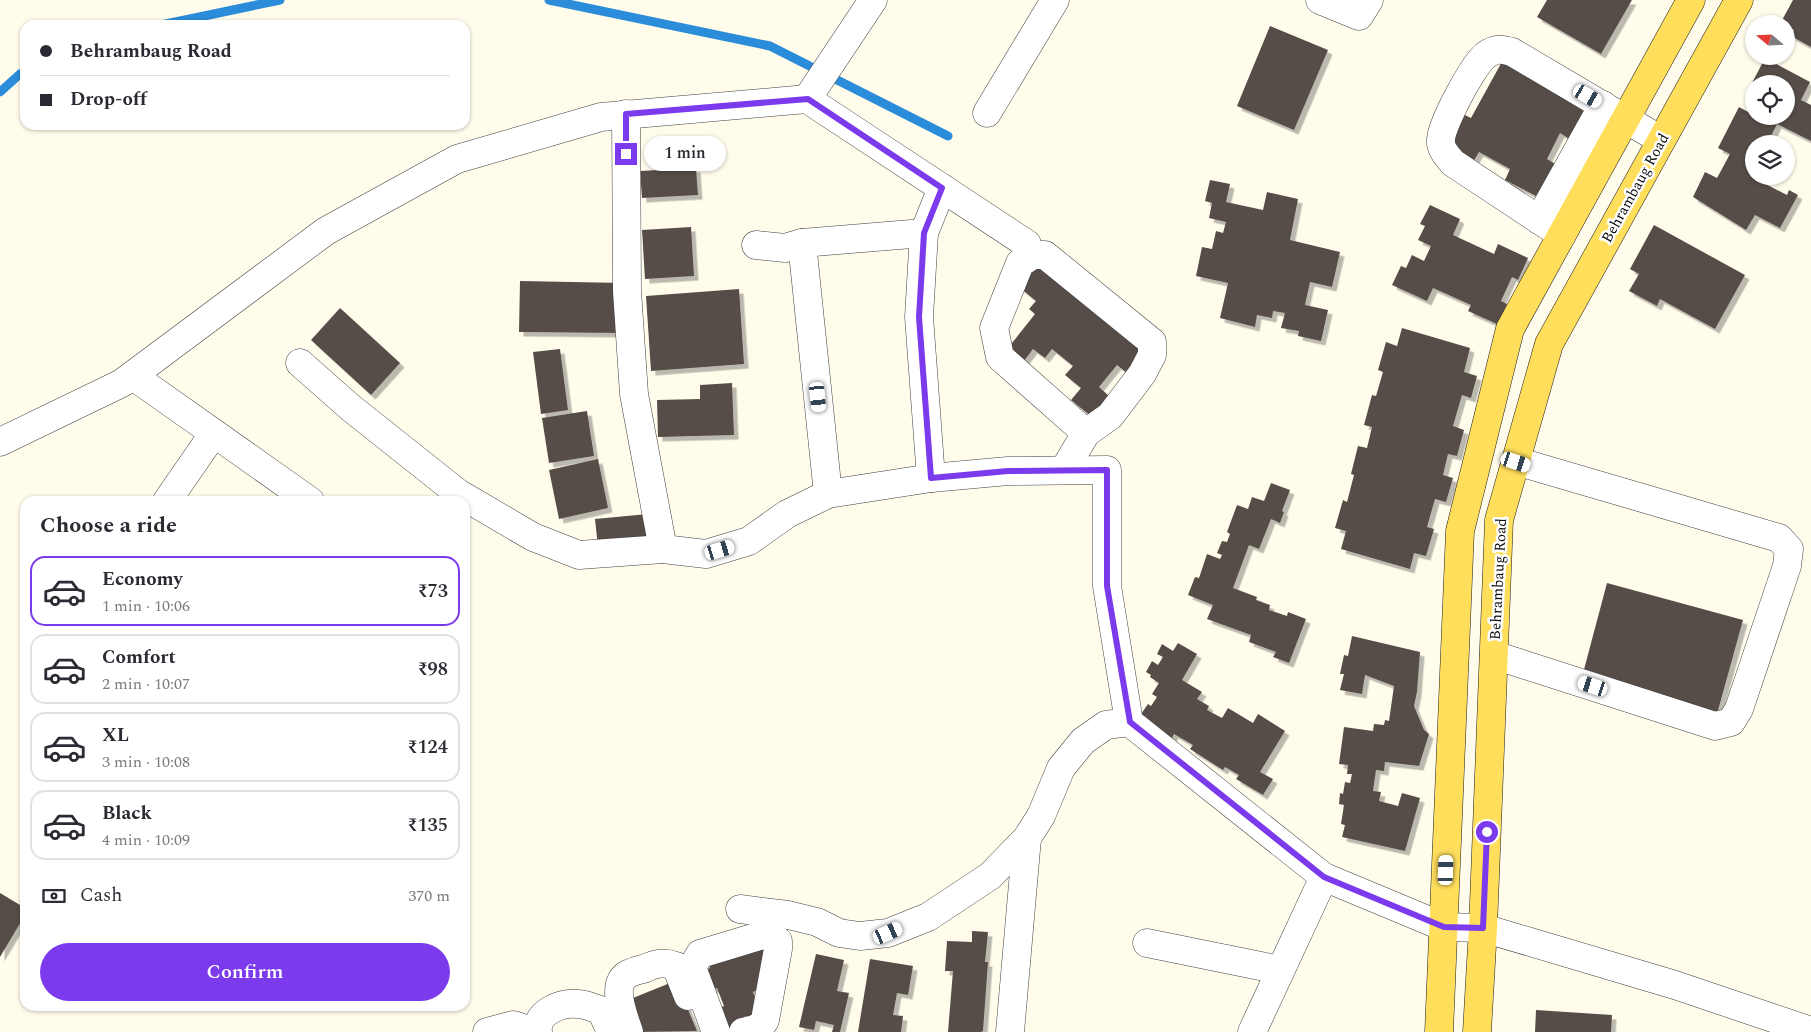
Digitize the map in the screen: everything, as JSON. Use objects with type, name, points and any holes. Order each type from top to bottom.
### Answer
[{"type":"main road","points":[[1439,1032],[1460,531],[1510,329],[1562,235],[1615,112],[1690,2],[1733,11]]},
{"type":"main road","name":"Behrambaug Road","points":[[1477,1032],[1483,928],[1499,520],[1549,344],[1733,11]]},
{"type":"main road","points":[[1510,329],[1549,344]]},
{"type":"main road","points":[[1457,600],[1495,607]]},
{"type":"street","points":[[987,113],[1055,0]]},
{"type":"street","points":[[1320,0],[1359,16],[1369,0]]},
{"type":"street","points":[[808,99],[851,34],[865,2]]},
{"type":"street","points":[[1562,235],[1453,164],[1442,147],[1440,142],[1442,130],[1474,69],[1486,55],[1499,49],[1512,52],[1661,140]]},
{"type":"street","points":[[0,442],[122,383],[326,231],[457,159],[601,117],[808,99],[1027,244]]},
{"type":"street","points":[[1539,220],[1615,112]]},
{"type":"street","points":[[626,114],[627,291],[634,394],[663,549]]},
{"type":"street","points":[[931,478],[919,317],[924,233],[942,188]]},
{"type":"street","points":[[756,245],[786,248],[802,243],[924,233]]},
{"type":"street","points":[[802,243],[828,494]]},
{"type":"street","points":[[1064,470],[1086,433],[1110,416],[1142,374],[1152,356],[1152,342],[1045,255],[1033,255],[1020,263],[994,328],[1000,357],[1086,433]]},
{"type":"street","points":[[300,363],[351,408],[465,496]]},
{"type":"street","points":[[133,376],[303,496]]},
{"type":"street","points":[[170,496],[214,433]]},
{"type":"street","points":[[1494,655],[1715,726],[1731,722],[1739,709],[1787,566],[1789,549],[1779,538],[1516,462]]},
{"type":"street","points":[[470,499],[534,537],[579,555],[663,549],[706,554],[749,542],[787,514],[828,494],[931,478],[1008,471],[1107,470],[1107,586],[1130,722],[1324,877],[1444,927],[1483,928],[1676,985],[1811,1031]]},
{"type":"street","points":[[740,909],[788,915],[818,922],[839,933],[860,936],[888,933],[928,917],[990,876],[1027,838],[1042,816],[1061,768],[1083,741],[1106,725],[1130,722]]},
{"type":"street","points":[[1010,1032],[1027,838]]},
{"type":"street","points":[[1252,1032],[1324,877]]},
{"type":"street","points":[[716,1032],[692,968],[695,960],[700,954],[763,935],[772,936],[778,940],[778,950],[765,1020],[762,1026],[743,1032]]},
{"type":"street","points":[[1147,943],[1280,970]]},
{"type":"street","points":[[629,1032],[618,998],[621,982],[626,975],[659,963],[668,963],[676,966],[702,1032]]},
{"type":"street","points":[[538,1032],[537,1028],[541,1018],[552,1008],[576,1003],[601,1010],[611,1032]]},
{"type":"street","points":[[488,1032],[513,1025],[520,1027],[523,1032]]},
{"type":"building","points":[[1547,0],[1632,0],[1601,54],[1537,17]]},
{"type":"building","points":[[1793,0],[1811,0],[1811,47],[1795,38],[1795,15],[1785,15]]},
{"type":"building","points":[[1270,26],[1328,50],[1294,130],[1237,106]]},
{"type":"building","points":[[1504,58],[1587,110],[1571,140],[1560,133],[1547,159],[1557,165],[1542,193],[1539,191],[1536,196],[1505,180],[1510,169],[1479,152],[1473,162],[1447,149],[1465,115],[1471,118]]},
{"type":"building","points":[[1761,65],[1778,65],[1810,82],[1801,100],[1811,105],[1811,141],[1779,125],[1795,125],[1795,75],[1756,75]]},
{"type":"building","points":[[1739,107],[1745,110],[1745,125],[1776,125],[1772,135],[1745,135],[1745,185],[1768,185],[1787,195],[1789,190],[1798,195],[1780,228],[1755,215],[1746,230],[1693,197],[1705,172],[1717,178],[1730,154],[1718,148]]},
{"type":"building","points":[[696,168],[698,195],[642,198],[640,171]]},
{"type":"building","points":[[1210,180],[1230,184],[1226,202],[1263,210],[1267,192],[1298,199],[1290,240],[1340,252],[1332,287],[1310,282],[1305,305],[1328,310],[1321,341],[1298,336],[1299,331],[1281,328],[1285,313],[1273,311],[1272,318],[1257,315],[1255,327],[1220,318],[1228,283],[1196,276],[1202,247],[1212,249],[1216,231],[1223,233],[1226,222],[1209,218],[1212,203],[1205,201]]},
{"type":"building","points":[[1430,205],[1460,219],[1453,235],[1494,254],[1498,244],[1528,258],[1518,280],[1512,277],[1501,301],[1507,304],[1497,324],[1468,311],[1471,305],[1433,288],[1427,301],[1392,285],[1401,266],[1406,268],[1412,255],[1424,261],[1431,246],[1418,240],[1425,226],[1420,224]]},
{"type":"building","points":[[1654,225],[1745,275],[1715,329],[1660,299],[1657,306],[1629,291],[1639,274],[1630,269]]},
{"type":"building","points":[[691,227],[694,276],[645,279],[642,230]]},
{"type":"building","points":[[1038,264],[1145,351],[1127,373],[1117,365],[1099,387],[1109,396],[1092,417],[1071,400],[1081,388],[1065,375],[1073,366],[1052,349],[1045,358],[1033,349],[1024,361],[1008,348],[1035,314],[1029,309],[1036,301],[1019,287]]},
{"type":"building","points":[[520,281],[624,283],[623,333],[519,332]]},
{"type":"building","points":[[739,289],[744,364],[651,371],[646,296]]},
{"type":"building","points":[[340,308],[400,363],[371,395],[311,340]]},
{"type":"building","points":[[1402,328],[1470,348],[1464,372],[1477,376],[1471,398],[1462,395],[1453,426],[1464,430],[1457,456],[1448,454],[1443,475],[1453,478],[1446,502],[1435,499],[1427,527],[1434,529],[1426,556],[1414,553],[1410,569],[1341,549],[1346,531],[1335,528],[1343,500],[1347,502],[1354,475],[1351,474],[1358,446],[1367,448],[1372,427],[1364,425],[1372,395],[1376,396],[1383,372],[1378,370],[1386,342],[1397,346]]},
{"type":"building","points":[[560,349],[568,410],[541,414],[533,352]]},
{"type":"building","points":[[732,383],[734,435],[658,437],[657,400],[700,399],[700,385]]},
{"type":"building","points":[[587,411],[594,456],[549,463],[542,418]]},
{"type":"building","points":[[598,459],[608,508],[559,519],[549,470]]},
{"type":"building","points":[[1271,483],[1290,490],[1282,511],[1284,512],[1280,523],[1271,519],[1259,549],[1249,545],[1233,588],[1257,597],[1256,600],[1270,605],[1269,610],[1287,616],[1288,612],[1306,619],[1289,663],[1273,657],[1276,652],[1249,642],[1251,635],[1207,619],[1213,605],[1188,595],[1195,577],[1199,578],[1207,554],[1220,559],[1222,555],[1217,553],[1222,541],[1227,542],[1230,534],[1227,532],[1237,505],[1248,509],[1252,497],[1264,501]]},
{"type":"building","points":[[648,514],[651,541],[598,547],[595,519]]},
{"type":"building","points":[[1607,583],[1743,620],[1717,714],[1582,677]]},
{"type":"building","points":[[1352,636],[1420,652],[1414,706],[1424,730],[1429,734],[1419,766],[1385,762],[1384,771],[1376,770],[1373,791],[1381,792],[1379,801],[1398,806],[1402,793],[1420,798],[1405,851],[1342,837],[1345,825],[1341,824],[1344,805],[1339,804],[1340,793],[1343,794],[1345,782],[1350,783],[1352,774],[1347,774],[1348,765],[1339,764],[1344,727],[1373,731],[1374,724],[1384,725],[1385,720],[1389,721],[1394,686],[1365,675],[1362,694],[1340,690],[1344,674],[1340,674],[1344,655],[1348,656]]},
{"type":"building","points":[[1178,643],[1197,654],[1182,680],[1202,692],[1197,699],[1209,706],[1207,710],[1222,718],[1228,708],[1253,723],[1258,714],[1285,731],[1260,772],[1273,779],[1263,795],[1236,779],[1239,775],[1225,767],[1223,770],[1190,749],[1193,745],[1174,734],[1171,740],[1145,721],[1147,718],[1141,714],[1148,704],[1151,706],[1157,697],[1152,694],[1159,683],[1146,672],[1152,661],[1158,665],[1163,657],[1157,654],[1162,644],[1173,651]]},
{"type":"building","points":[[0,893],[20,905],[20,923],[0,957]]},
{"type":"building","points":[[972,931],[988,932],[985,962],[988,962],[983,1031],[948,1032],[953,971],[945,971],[947,941],[972,942]]},
{"type":"building","points":[[767,942],[773,960],[760,965],[764,976],[763,987],[753,992],[763,1017],[748,1022],[746,1016],[737,1020],[740,1026],[727,1031],[718,1008],[724,1006],[717,988],[712,989],[705,970],[710,968],[706,958]]},
{"type":"building","points":[[816,954],[844,960],[837,991],[849,993],[840,1032],[832,1032],[834,1025],[816,1021],[814,1030],[799,1027]]},
{"type":"building","points":[[870,959],[913,966],[908,995],[897,993],[893,1015],[903,1016],[901,1032],[858,1032]]},
{"type":"building","points":[[670,983],[683,998],[697,1031],[636,1032],[628,1000]]},
{"type":"building","points":[[1536,1010],[1612,1015],[1611,1032],[1535,1032]]},
{"type":"waterway","points":[[185,20],[280,0]]},
{"type":"waterway","points":[[549,0],[770,46],[948,136]]},
{"type":"waterway","points":[[0,92],[20,74]]},
{"type":"route","points":[[626,154],[626,114],[808,99],[942,188],[924,233],[919,317],[931,478],[1008,471],[1107,470],[1107,586],[1130,722],[1324,877],[1444,927],[1483,928],[1487,832]]}]
